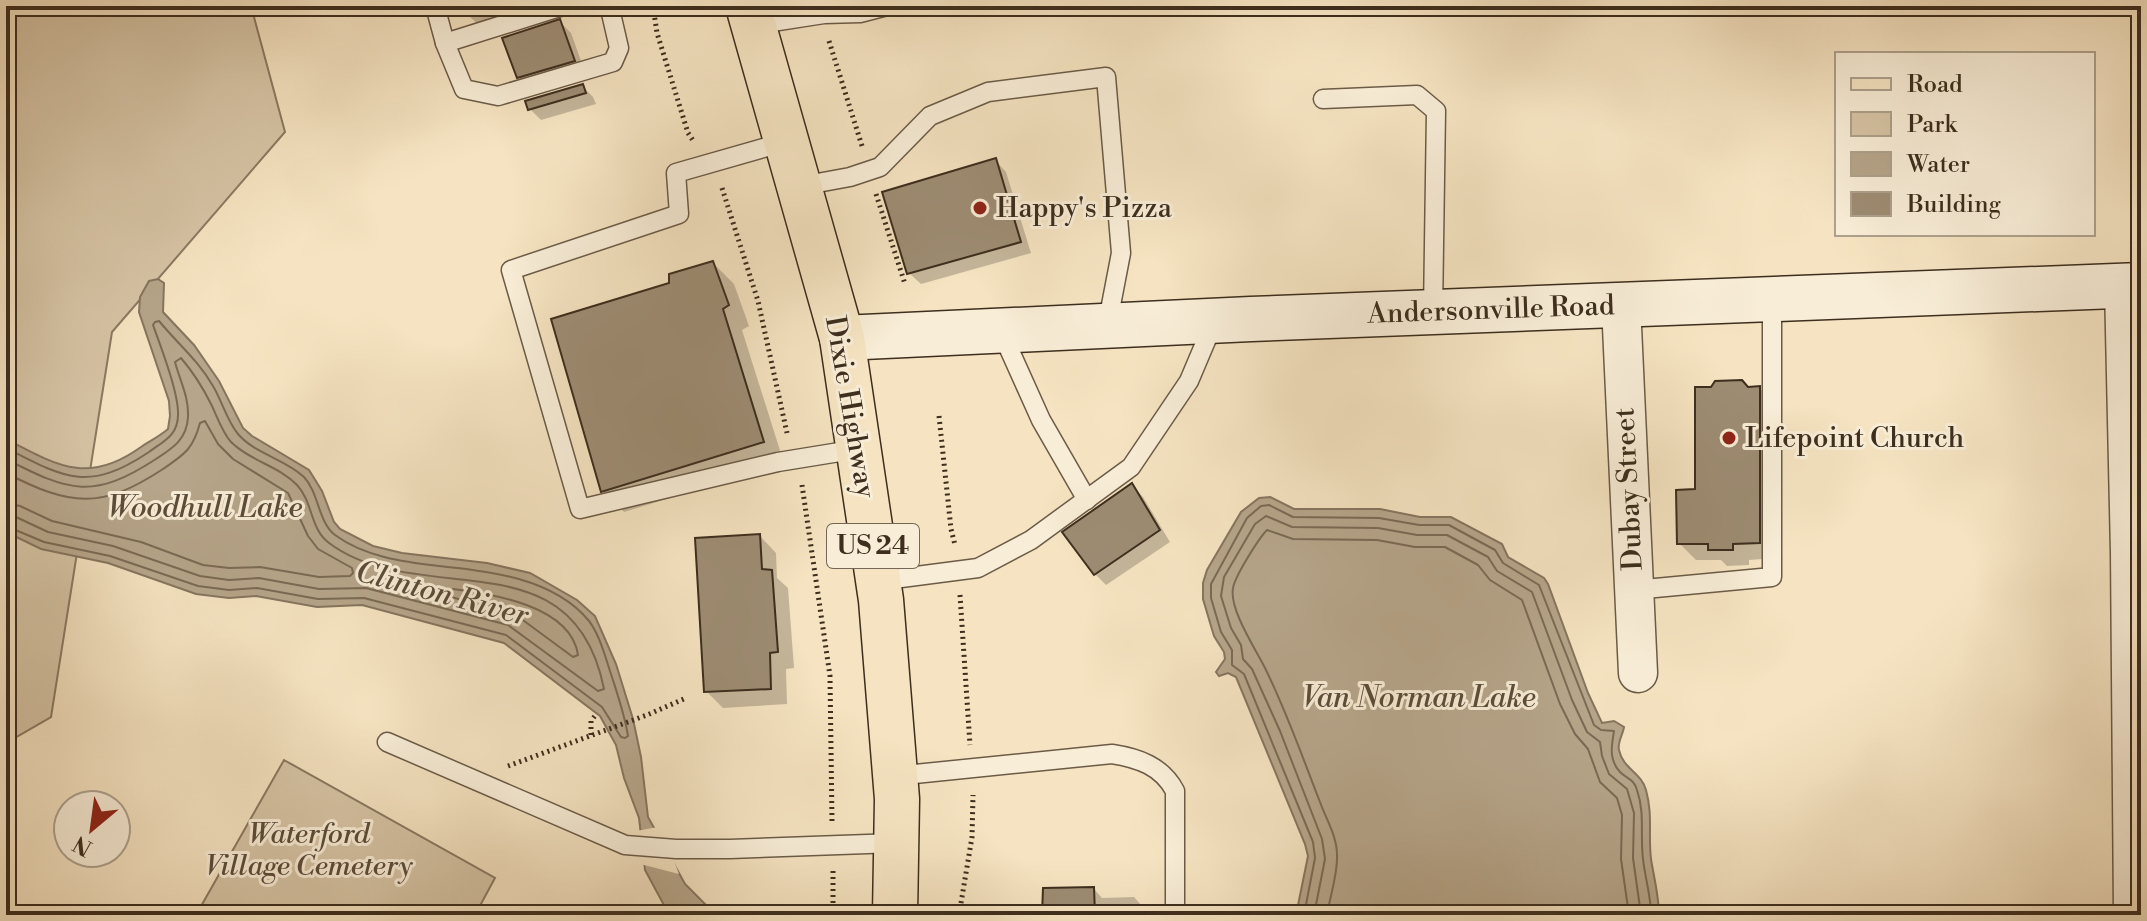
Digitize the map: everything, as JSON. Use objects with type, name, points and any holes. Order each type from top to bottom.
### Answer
[{"type":"main road","name":"Dixie Highway","points":[[751,16],[842,338],[878,581],[895,776],[895,915]]},
{"type":"street","name":"Andersonville Road","points":[[842,338],[2132,286]]},
{"type":"street","points":[[2132,286],[2130,553],[2133,915]]},
{"type":"street","name":"Dubay Street","points":[[1621,305],[1638,673]]},
{"type":"lane","points":[[435,6],[445,43],[464,89],[498,96],[613,62],[619,48],[611,7]]},
{"type":"lane","points":[[445,43],[563,6]]},
{"type":"lane","points":[[751,16],[824,14],[887,6]]},
{"type":"lane","points":[[801,186],[850,177],[880,167],[930,116],[988,92],[1106,77],[1121,253],[1107,326]]},
{"type":"lane","points":[[1323,99],[1417,95],[1436,111],[1433,312]]},
{"type":"lane","points":[[788,141],[676,173],[679,214],[511,270],[580,509],[794,459],[858,449]]},
{"type":"lane","points":[[1634,590],[1772,577],[1772,299]]},
{"type":"lane","points":[[878,581],[978,568],[1031,540],[1131,467],[1189,381],[1215,321]]},
{"type":"lane","points":[[1001,331],[1041,420],[1087,500]]},
{"type":"lane","points":[[387,742],[625,845],[676,849],[896,843]]},
{"type":"lane","points":[[895,776],[1112,754],[1137,758],[1168,779],[1175,791],[1175,915]]},
{"type":"path","points":[[653,6],[657,33],[688,133],[726,193],[754,287],[806,499],[830,676],[832,806]]},
{"type":"path","points":[[939,416],[958,570],[971,768],[972,837],[959,915]]},
{"type":"path","points":[[474,780],[686,698]]},
{"type":"path","points":[[591,735],[591,721],[597,713]]},
{"type":"green space","points":[[6,6],[251,6],[285,132],[112,332],[51,717],[6,743]]},
{"type":"green space","name":"Waterford Village Cemetery","points":[[284,760],[495,878],[475,915],[196,915]]},
{"type":"water","name":"Woodhull Lake","points":[[158,279],[164,283],[163,312],[194,345],[219,381],[243,428],[309,470],[340,529],[373,546],[402,553],[487,563],[530,573],[577,600],[595,616],[616,664],[633,719],[648,817],[685,884],[716,915],[672,915],[666,909],[645,870],[639,818],[616,745],[600,716],[504,643],[362,605],[317,607],[256,596],[229,598],[196,594],[108,563],[41,549],[6,532],[6,439],[58,463],[89,468],[122,459],[168,429],[169,401],[139,312],[140,297],[149,281]]},
{"type":"water","name":"Van Norman Lake","points":[[1270,497],[1294,509],[1380,509],[1420,517],[1451,517],[1502,544],[1508,557],[1544,578],[1602,723],[1614,721],[1624,727],[1619,744],[1621,756],[1644,784],[1659,915],[1296,915],[1308,856],[1305,844],[1236,677],[1228,673],[1219,676],[1216,672],[1225,659],[1224,652],[1214,636],[1203,599],[1207,570],[1241,512],[1259,498]]},
{"type":"pier","points":[[658,827],[679,874],[640,864],[636,831]]},
{"type":"building","points":[[560,19],[575,61],[517,78],[502,38]]},
{"type":"building","points":[[583,84],[586,93],[528,110],[525,101]]},
{"type":"building","points":[[996,158],[1021,242],[907,274],[882,192]]},
{"type":"building","points":[[713,261],[729,305],[723,309],[764,442],[601,492],[551,319],[669,283],[669,274]]},
{"type":"building","name":"Lifepoint Church","points":[[1742,380],[1748,387],[1760,386],[1760,543],[1733,544],[1733,550],[1708,550],[1708,544],[1677,544],[1676,490],[1695,489],[1695,387],[1711,387],[1715,381]]},
{"type":"building","points":[[1132,483],[1160,530],[1094,575],[1062,532]]},
{"type":"building","points":[[760,534],[762,569],[772,570],[778,652],[770,653],[771,689],[704,692],[695,538]]},
{"type":"building","points":[[1094,887],[1095,915],[1042,915],[1043,888]]},
{"type":"place","name":"Happy's Pizza","points":[[980,208]]},
{"type":"place","name":"Lifepoint Church","points":[[1729,438]]},
{"type":"water label","name":"Clinton River","points":[[442,594]]}]
